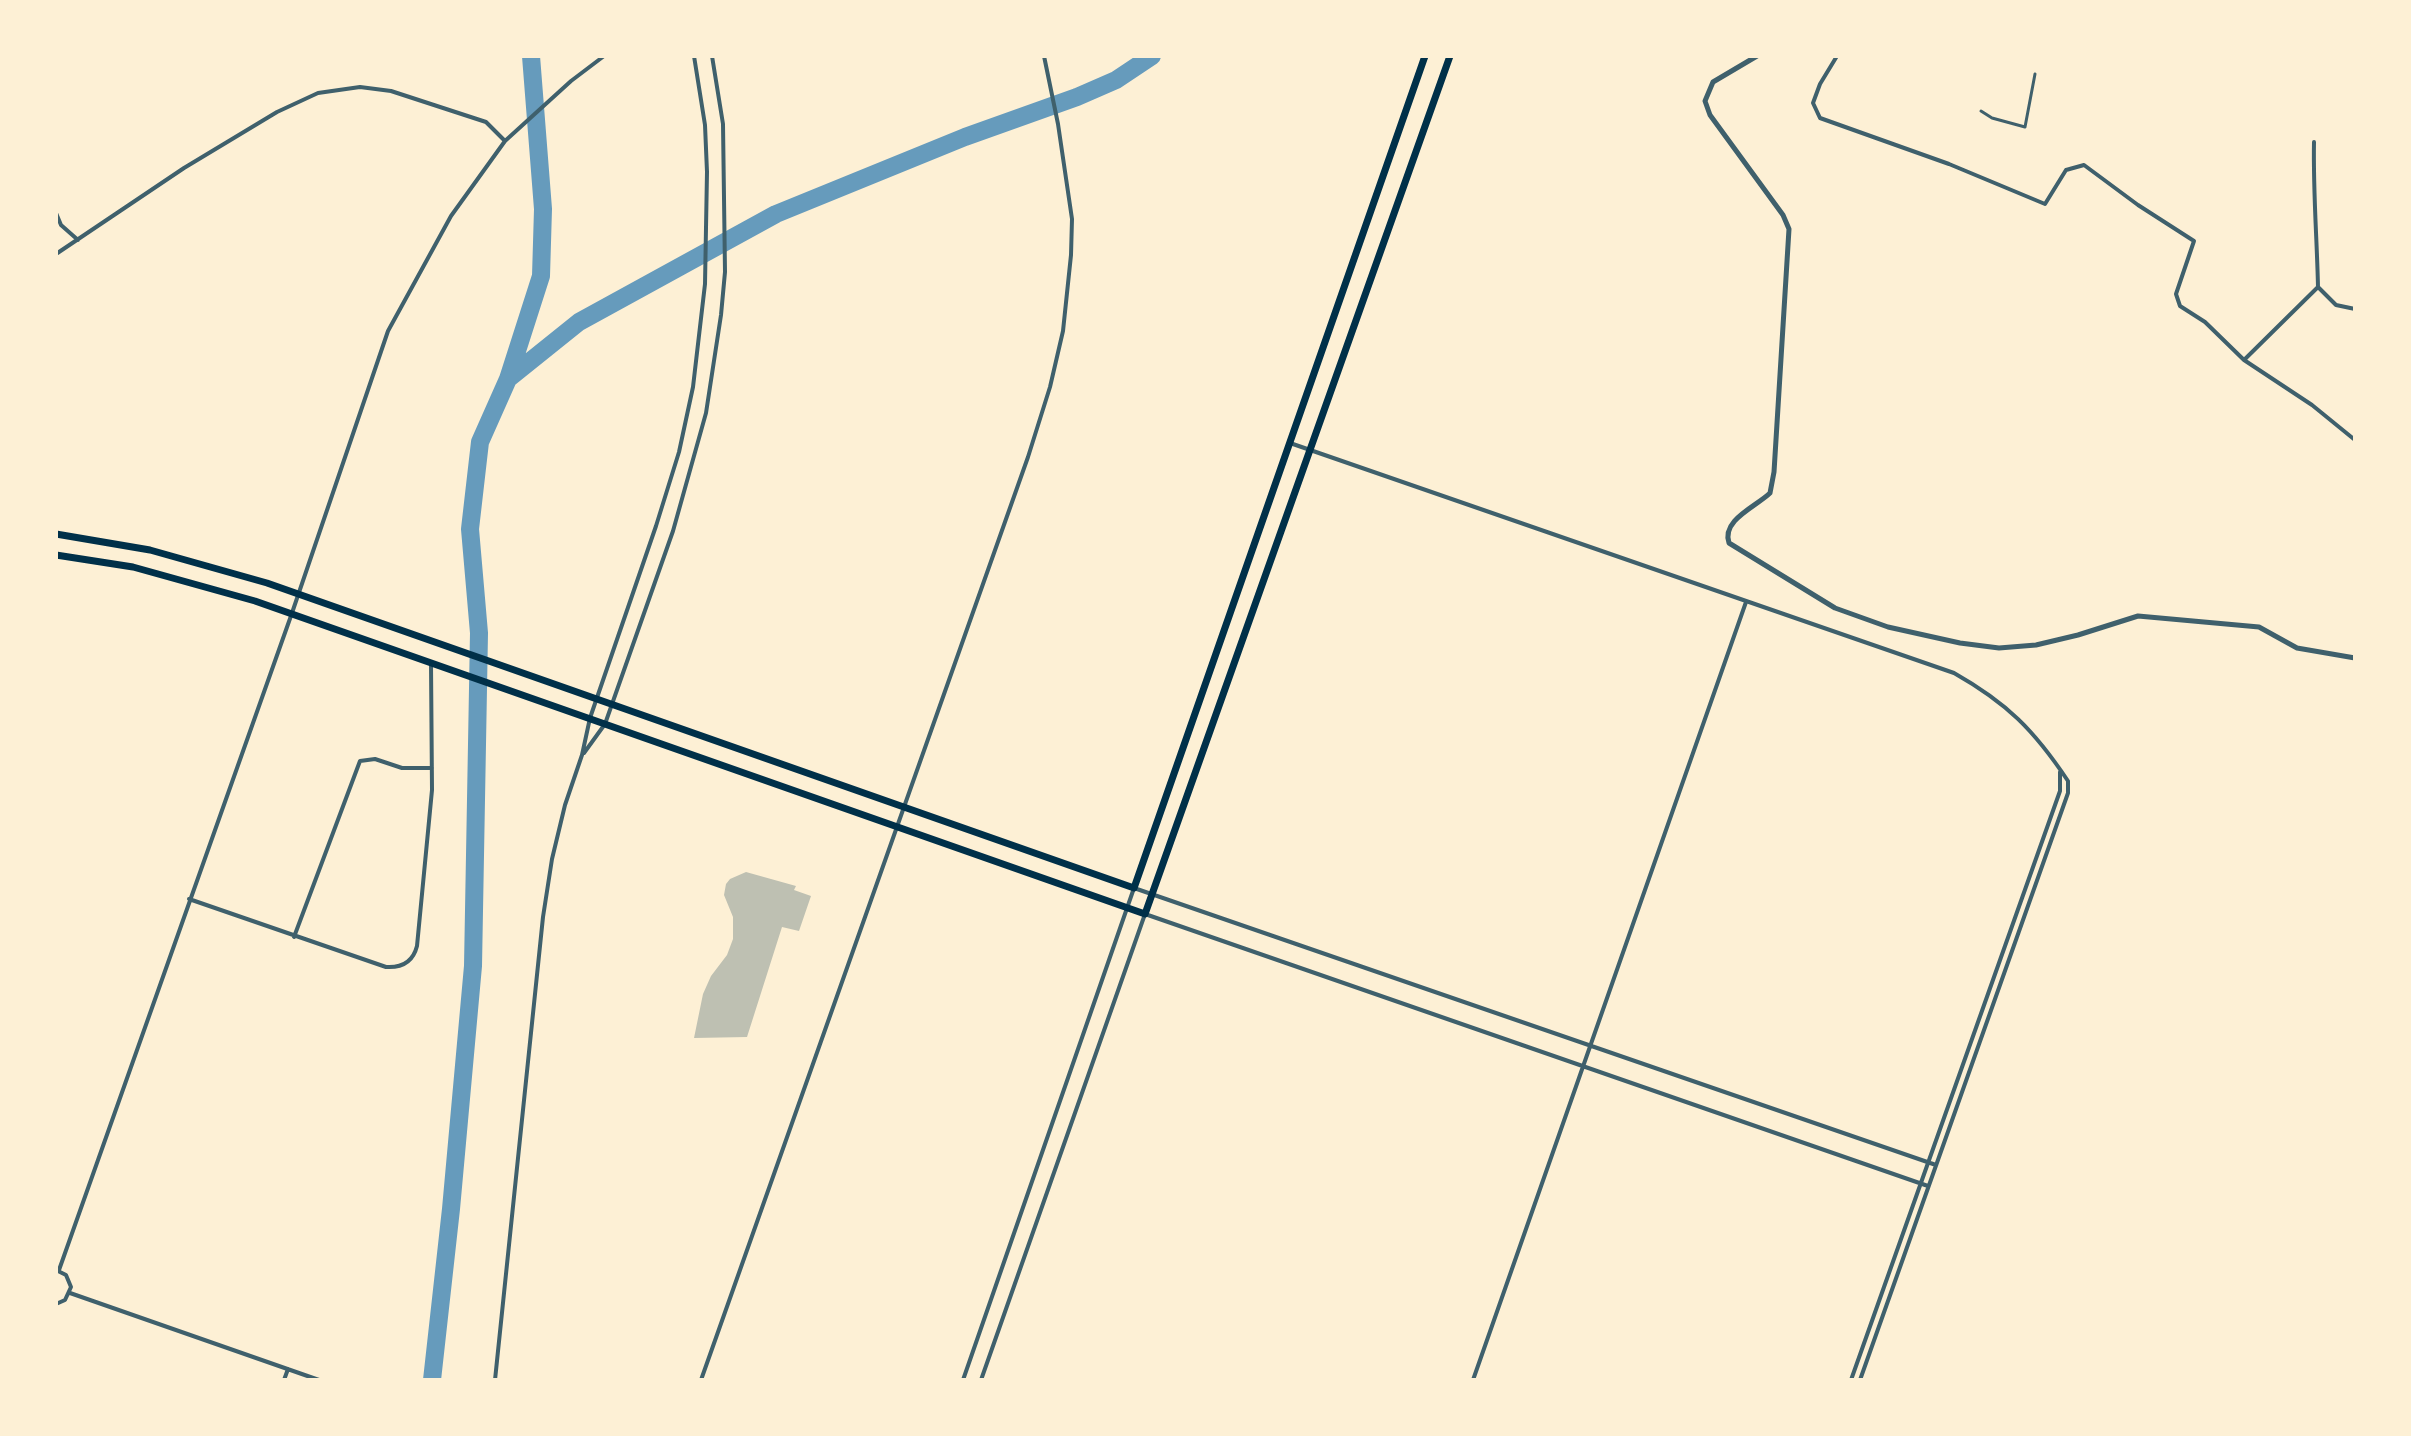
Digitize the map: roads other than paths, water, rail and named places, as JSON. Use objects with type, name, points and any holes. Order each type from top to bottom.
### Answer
[{"type":"main road","points":[[56,534],[162,553],[298,594],[1134,888],[1425,56]]},
{"type":"main road","points":[[56,555],[162,574],[292,613],[1145,914],[1450,56]]},
{"type":"street","points":[[56,1304],[65,1300],[70,1293],[69,1279],[57,1270],[292,613],[388,331],[451,216],[505,141],[571,81],[604,56]]},
{"type":"street","points":[[495,1380],[543,917],[555,845],[590,718],[643,568],[679,452],[693,387],[707,240],[705,125],[694,56]]},
{"type":"street","points":[[582,755],[605,724],[673,531],[697,452],[711,388],[725,272],[723,124],[712,56]]},
{"type":"street","points":[[701,1380],[1028,457],[1050,387],[1067,299],[1072,219],[1044,56]]},
{"type":"street","points":[[1757,56],[1713,82],[1705,101],[1710,115],[1783,215],[1789,229],[1774,472],[1770,493],[1744,512],[1729,530],[1729,543],[1835,608],[1888,627],[1960,643],[1999,648],[2036,645],[2138,616],[2259,627],[2297,648],[2355,658]]},
{"type":"street","points":[[1837,56],[1820,84],[1813,103],[1820,118],[1949,164],[2045,204],[2066,170],[2084,165],[2194,241],[2176,294],[2180,306],[2205,322],[2244,360],[2312,405],[2355,440]]},
{"type":"street","points":[[1981,111],[1992,118],[2025,127],[2035,74]]},
{"type":"street","points":[[56,254],[245,131],[318,93],[360,87],[391,91],[486,122],[505,141]]},
{"type":"street","points":[[2314,142],[2313,200],[2318,287],[2336,305],[2355,309]]},
{"type":"street","points":[[56,213],[61,225],[78,240]]},
{"type":"street","points":[[2244,360],[2318,287]]},
{"type":"street","points":[[1289,443],[1954,673],[1989,693],[2015,713],[2059,766],[2068,781],[2068,793],[1860,1380]]},
{"type":"street","points":[[1473,1380],[1746,602]]},
{"type":"street","points":[[189,899],[386,967],[394,968],[411,960],[417,946],[429,835],[431,662]]},
{"type":"street","points":[[294,937],[360,761],[375,759],[402,768],[432,768]]},
{"type":"street","points":[[1851,1380],[2060,791],[2062,780],[2059,766]]},
{"type":"street","points":[[963,1380],[1134,888],[1936,1165]]},
{"type":"street","points":[[981,1380],[1145,914],[1928,1186]]},
{"type":"street","points":[[70,1293],[319,1380]]},
{"type":"street","points":[[284,1380],[288,1369]]},
{"type":"waterway","points":[[432,1380],[473,966],[479,633],[470,529],[480,442],[508,379],[541,276],[543,209],[531,56]]},
{"type":"waterway","points":[[508,379],[579,322],[776,214],[965,137],[1077,97],[1116,80],[1152,56]]}]
